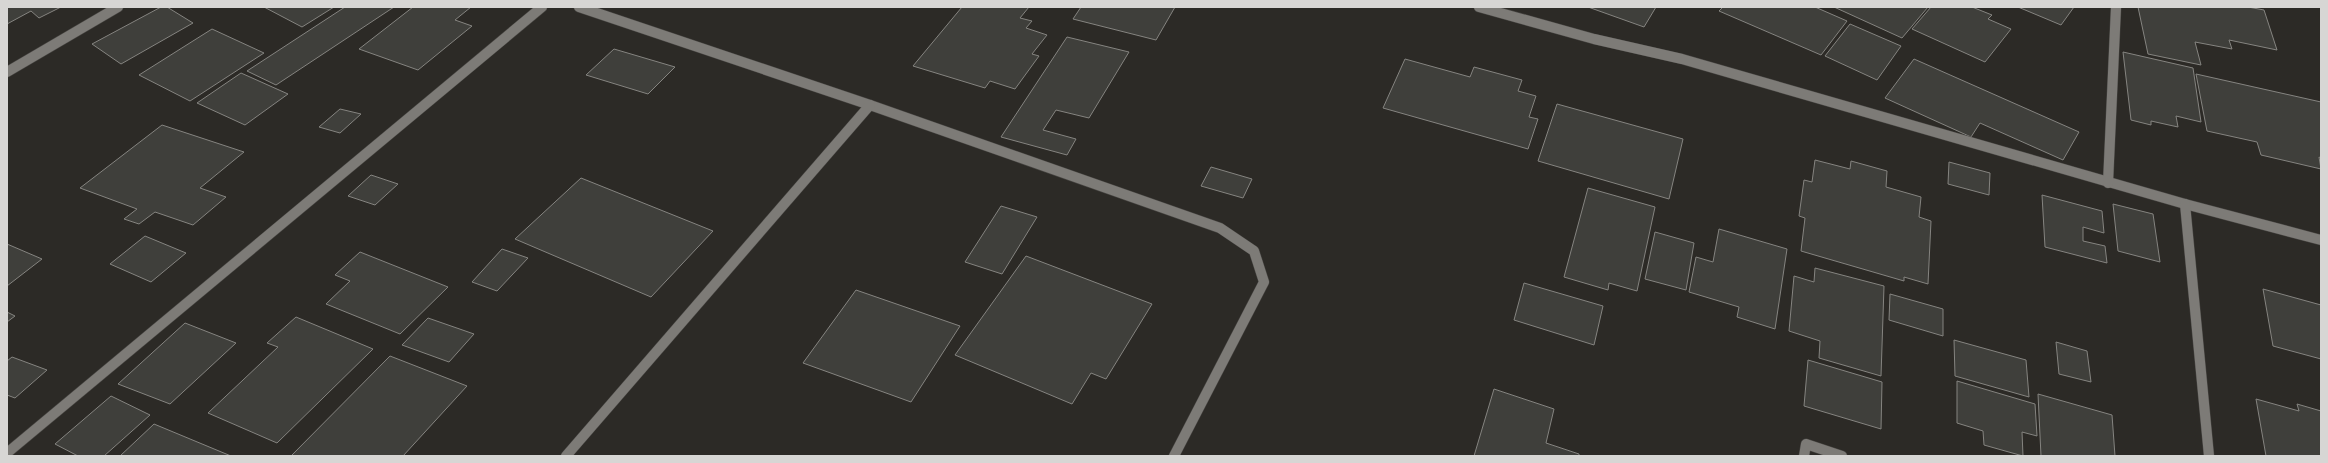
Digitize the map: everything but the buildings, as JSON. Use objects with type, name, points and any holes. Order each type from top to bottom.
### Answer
[{"type":"street","points":[[7,72],[118,7]]},
{"type":"street","points":[[7,453],[542,7]]},
{"type":"street","points":[[580,7],[870,105],[1220,228],[1254,250],[1264,282],[1174,456]]},
{"type":"street","points":[[1479,7],[1594,39],[1682,59],[2185,204],[2321,240]]},
{"type":"street","points":[[2108,182],[2116,7]]},
{"type":"street","points":[[566,456],[870,105]]},
{"type":"street","points":[[2185,204],[2209,456]]},
{"type":"street","points":[[1804,456],[1806,444],[1842,456]]}]
